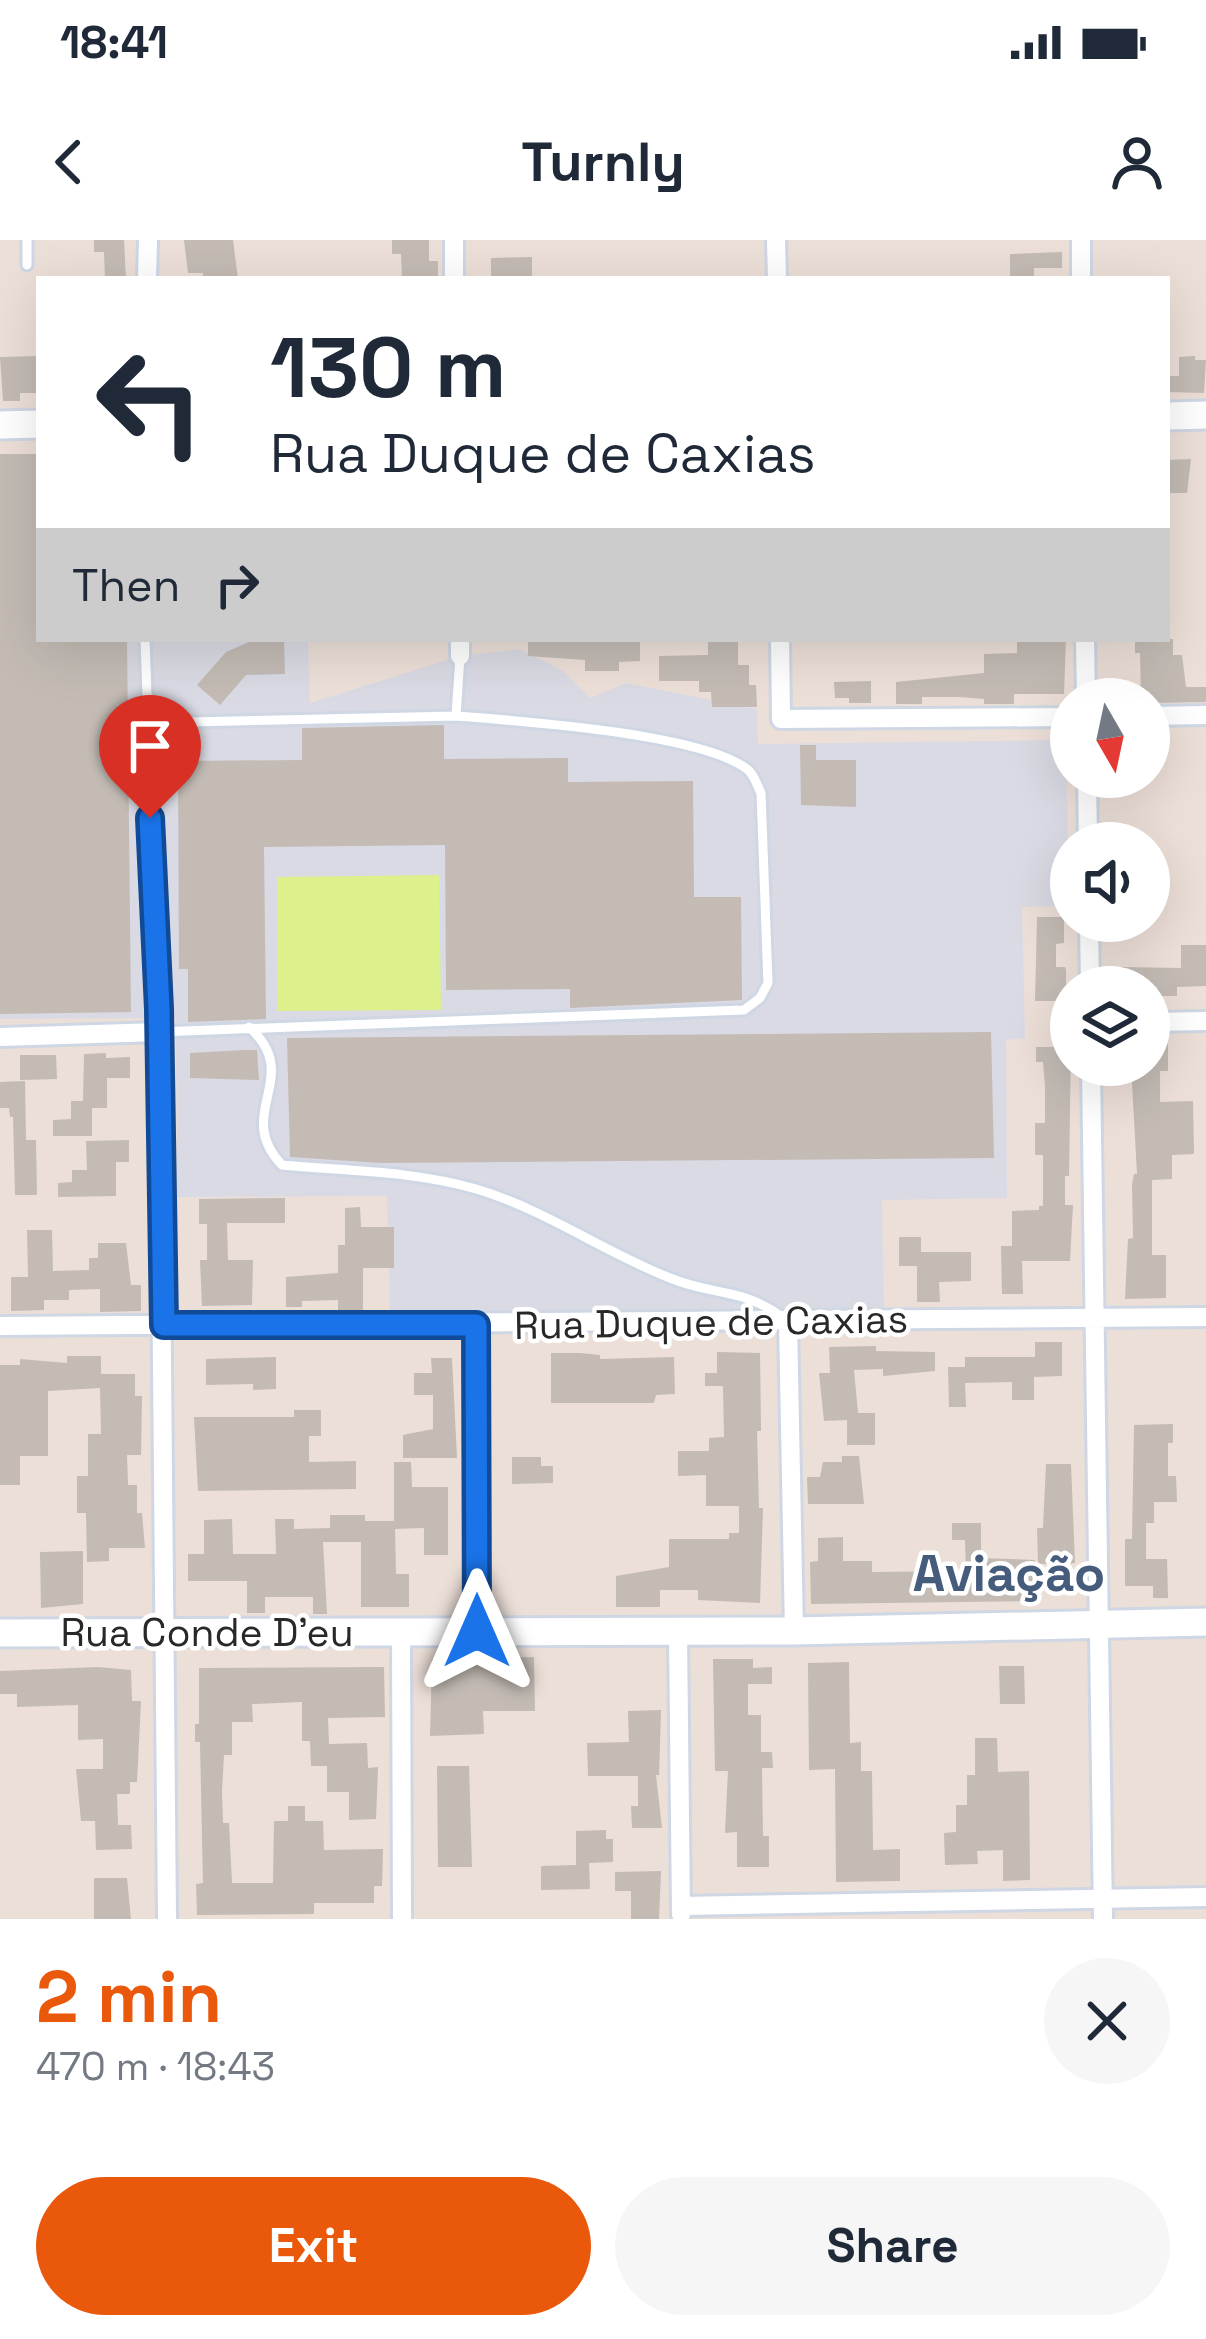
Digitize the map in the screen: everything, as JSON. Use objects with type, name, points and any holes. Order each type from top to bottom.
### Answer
[{"type":"street","points":[[147,276],[148,240]]},
{"type":"street","points":[[454,240],[454,276]]},
{"type":"street","points":[[776,240],[777,276]]},
{"type":"street","points":[[1081,240],[1081,276]]},
{"type":"street","points":[[1170,416],[1206,416]]},
{"type":"street","points":[[0,425],[36,424]]},
{"type":"street","points":[[780,642],[781,719],[1050,717]]},
{"type":"street","points":[[1085,642],[1086,678]]},
{"type":"street","points":[[1170,716],[1206,715]]},
{"type":"street","points":[[1170,1022],[1206,1021]]},
{"type":"street","points":[[0,1037],[159,1032],[167,1919]]},
{"type":"street","points":[[1091,1086],[1103,1919]]},
{"type":"street","name":"Rua Duque de Caxias","points":[[0,1326],[1206,1317]]},
{"type":"street","points":[[788,1322],[794,1630]]},
{"type":"street","points":[[476,1325],[477,1631]]},
{"type":"street","name":"Rua Conde D'eu","points":[[0,1633],[678,1632],[1206,1622]]},
{"type":"street","points":[[401,1630],[402,1919]]},
{"type":"street","points":[[678,1632],[681,1913],[1206,1897]]},
{"type":"lane","points":[[27,240],[27,265]]},
{"type":"lane","points":[[145,642],[146,723],[159,1032],[744,1010],[760,998],[768,983],[761,793],[750,770],[707,751],[560,724],[456,716],[146,723]]},
{"type":"lane","points":[[456,716],[460,647]]},
{"type":"lane","points":[[248,1027],[268,1044],[272,1059],[262,1123],[267,1149],[282,1165],[429,1179],[473,1188],[511,1201],[672,1279],[760,1300],[788,1322]]},
{"type":"shaded area","points":[[0,454],[36,454],[36,642],[308,642],[310,703],[460,656],[520,649],[563,671],[590,698],[626,683],[757,709],[758,744],[1050,740],[1050,798],[1067,798],[1067,822],[1050,822],[1050,906],[1022,907],[1025,1038],[1006,1040],[1007,1198],[882,1200],[884,1310],[390,1314],[387,1196],[177,1197],[176,1018],[0,1019]]},
{"type":"green space","points":[[439,875],[441,1010],[278,1011],[277,877]]},
{"type":"building","points":[[94,240],[124,240],[126,276],[105,276],[104,252],[94,252]]},
{"type":"building","points":[[184,240],[233,240],[238,276],[188,273]]},
{"type":"building","points":[[392,240],[429,240],[429,261],[438,261],[438,276],[402,276],[401,254],[392,254]]},
{"type":"building","points":[[1062,252],[1062,268],[1034,268],[1034,276],[1010,276],[1010,254]]},
{"type":"building","points":[[532,257],[532,276],[491,276],[491,258]]},
{"type":"building","points":[[36,356],[36,393],[20,393],[20,401],[3,401],[0,357]]},
{"type":"building","points":[[1179,357],[1206,360],[1204,393],[1170,392],[1170,376],[1179,376]]},
{"type":"building","points":[[0,454],[36,454],[36,642],[127,642],[131,1012],[0,1014]]},
{"type":"building","points":[[1191,459],[1187,493],[1170,493],[1170,460]]},
{"type":"building","points":[[1173,639],[1173,655],[1182,655],[1186,687],[1206,687],[1206,702],[1170,703],[1170,678],[1141,678],[1140,653],[1135,653],[1135,642]]},
{"type":"building","points":[[249,642],[284,642],[285,674],[246,675],[220,705],[197,685],[226,652]]},
{"type":"building","points":[[528,642],[640,642],[640,661],[619,662],[619,671],[585,671],[585,660],[528,656]]},
{"type":"building","points":[[708,642],[738,642],[738,665],[749,665],[749,685],[756,685],[757,707],[712,707],[711,692],[699,692],[699,681],[659,681],[659,656],[708,655]]},
{"type":"building","points":[[1017,642],[1066,642],[1065,678],[1050,678],[1050,694],[1014,694],[1014,704],[922,697],[922,704],[896,704],[896,682],[984,673],[984,654],[1017,653]]},
{"type":"building","points":[[871,681],[871,703],[835,698],[834,682]]},
{"type":"building","points":[[444,725],[444,759],[568,758],[568,782],[693,781],[694,897],[741,897],[742,1000],[570,1008],[570,989],[446,990],[445,845],[264,847],[266,1019],[188,1022],[188,969],[179,969],[178,761],[302,760],[302,728]]},
{"type":"building","points":[[800,745],[816,745],[816,760],[856,760],[856,807],[801,805]]},
{"type":"building","points":[[1037,917],[1050,917],[1050,942],[1064,943],[1056,944],[1056,966],[1050,966],[1050,1001],[1035,1001]]},
{"type":"building","points":[[1181,945],[1206,945],[1206,986],[1177,987],[1177,996],[1170,996],[1170,968],[1181,968]]},
{"type":"building","points":[[991,1032],[994,1158],[379,1163],[290,1157],[287,1038]]},
{"type":"building","points":[[1036,1047],[1050,1047],[1050,1086],[1070,1086],[1069,1176],[1065,1176],[1065,1205],[1073,1205],[1070,1261],[1022,1261],[1023,1294],[1002,1294],[1001,1246],[1012,1246],[1012,1211],[1043,1206],[1043,1155],[1035,1155],[1035,1123],[1045,1123],[1045,1087],[1043,1062],[1036,1062]]},
{"type":"building","points":[[257,1050],[259,1080],[190,1078],[190,1053]]},
{"type":"building","points":[[106,1053],[106,1058],[130,1057],[130,1078],[107,1078],[107,1108],[92,1108],[92,1136],[53,1136],[53,1120],[71,1119],[71,1101],[83,1101],[84,1054]]},
{"type":"building","points":[[20,1055],[56,1055],[57,1079],[20,1080]]},
{"type":"building","points":[[25,1081],[26,1140],[36,1140],[37,1195],[15,1195],[13,1117],[9,1108],[0,1108],[0,1082]]},
{"type":"building","points":[[1132,1086],[1160,1086],[1160,1102],[1193,1101],[1194,1154],[1172,1155],[1172,1179],[1152,1180],[1152,1255],[1166,1255],[1166,1298],[1125,1299],[1128,1239],[1133,1238],[1132,1184],[1137,1174]]},
{"type":"building","points":[[129,1140],[129,1162],[116,1162],[116,1196],[58,1197],[58,1183],[72,1182],[72,1170],[87,1170],[86,1141]]},
{"type":"building","points":[[285,1198],[285,1223],[227,1223],[228,1260],[253,1260],[252,1305],[202,1306],[200,1260],[207,1260],[207,1224],[199,1224],[199,1199]]},
{"type":"building","points":[[360,1207],[361,1227],[394,1227],[394,1268],[363,1268],[363,1310],[338,1310],[338,1300],[302,1301],[302,1307],[286,1307],[286,1277],[338,1273],[338,1245],[345,1245],[345,1208]]},
{"type":"building","points":[[27,1230],[52,1230],[53,1271],[89,1270],[89,1258],[98,1258],[98,1243],[126,1243],[131,1285],[141,1285],[141,1311],[100,1312],[100,1289],[69,1290],[69,1300],[44,1300],[44,1310],[11,1311],[11,1277],[28,1277]]},
{"type":"building","points":[[899,1237],[921,1237],[921,1252],[971,1252],[971,1281],[939,1282],[940,1302],[917,1302],[917,1266],[899,1266]]},
{"type":"building","points":[[1035,1342],[1062,1342],[1062,1376],[1034,1377],[1034,1400],[1012,1400],[1012,1382],[965,1383],[966,1407],[949,1407],[948,1367],[965,1367],[965,1357],[1035,1357]]},
{"type":"building","points":[[876,1346],[876,1351],[935,1352],[935,1371],[883,1376],[883,1369],[854,1370],[858,1413],[875,1413],[875,1445],[847,1445],[847,1420],[824,1421],[819,1373],[830,1373],[829,1347]]},
{"type":"building","points":[[717,1352],[760,1353],[760,1603],[698,1600],[698,1590],[660,1590],[660,1607],[616,1607],[616,1576],[669,1567],[669,1539],[729,1539],[729,1533],[739,1533],[739,1506],[706,1506],[706,1475],[678,1476],[678,1451],[709,1451],[709,1438],[724,1437],[723,1386],[705,1386],[705,1373],[717,1373]]},
{"type":"building","points":[[551,1353],[600,1355],[600,1359],[674,1357],[675,1394],[656,1395],[654,1403],[551,1403]]},
{"type":"building","points":[[67,1356],[101,1356],[101,1374],[135,1374],[135,1396],[142,1396],[141,1455],[127,1455],[128,1485],[137,1485],[145,1548],[109,1548],[109,1561],[87,1562],[86,1513],[77,1513],[77,1476],[88,1476],[88,1434],[101,1434],[100,1388],[48,1391],[48,1456],[20,1456],[20,1485],[0,1485],[0,1365],[20,1365],[20,1359],[67,1363]]},
{"type":"building","points":[[276,1357],[276,1389],[253,1390],[253,1384],[206,1385],[206,1359]]},
{"type":"building","points":[[431,1358],[452,1358],[457,1458],[403,1458],[403,1435],[433,1429],[433,1395],[414,1395],[414,1373],[432,1373]]},
{"type":"building","points":[[294,1410],[321,1410],[321,1436],[309,1436],[309,1462],[356,1461],[356,1489],[198,1491],[194,1417],[294,1417]]},
{"type":"building","points":[[1173,1424],[1168,1476],[1176,1476],[1177,1502],[1154,1502],[1154,1523],[1146,1523],[1146,1559],[1167,1559],[1168,1598],[1153,1598],[1153,1586],[1125,1586],[1125,1539],[1132,1539],[1134,1425]]},
{"type":"building","points":[[842,1456],[859,1456],[864,1504],[808,1504],[807,1477],[820,1477],[823,1462],[842,1462]]},
{"type":"building","points":[[512,1457],[541,1457],[541,1466],[553,1466],[553,1483],[512,1484]]},
{"type":"building","points":[[394,1462],[411,1462],[412,1487],[448,1487],[448,1555],[424,1555],[424,1528],[395,1529],[396,1574],[409,1574],[409,1607],[361,1607],[361,1542],[323,1542],[327,1614],[313,1614],[313,1597],[265,1597],[265,1613],[247,1613],[247,1581],[188,1581],[188,1554],[204,1554],[204,1520],[232,1519],[233,1554],[276,1554],[275,1519],[294,1519],[294,1529],[330,1528],[330,1515],[394,1521]]},
{"type":"building","points":[[1046,1464],[1071,1464],[1075,1563],[1038,1564],[1037,1528],[1043,1528]]},
{"type":"building","points":[[952,1523],[981,1523],[981,1558],[1035,1560],[1035,1601],[811,1604],[810,1562],[818,1561],[818,1538],[843,1537],[843,1561],[872,1561],[872,1572],[966,1571],[965,1540],[952,1540]]},
{"type":"building","points":[[83,1551],[83,1604],[41,1608],[40,1552]]},
{"type":"building","points":[[534,1657],[535,1711],[483,1711],[484,1734],[430,1736],[432,1659]]},
{"type":"building","points":[[713,1659],[753,1659],[753,1668],[772,1667],[772,1684],[748,1684],[748,1715],[761,1715],[761,1752],[772,1752],[773,1768],[762,1768],[763,1836],[769,1836],[769,1867],[737,1867],[737,1832],[725,1833],[728,1771],[715,1771]]},
{"type":"building","points":[[849,1662],[850,1743],[861,1742],[861,1771],[872,1771],[873,1850],[900,1849],[900,1881],[836,1882],[835,1769],[809,1770],[808,1663]]},
{"type":"building","points":[[999,1666],[1024,1666],[1025,1704],[1000,1704]]},
{"type":"building","points":[[384,1667],[385,1717],[328,1718],[329,1744],[367,1743],[368,1768],[378,1767],[376,1819],[349,1820],[349,1792],[327,1792],[327,1766],[311,1766],[310,1741],[302,1741],[302,1702],[252,1704],[253,1722],[232,1722],[232,1755],[224,1755],[222,1791],[232,1883],[273,1883],[274,1821],[288,1821],[288,1806],[305,1806],[305,1821],[323,1821],[324,1850],[383,1849],[382,1886],[374,1886],[374,1903],[314,1903],[314,1914],[197,1915],[196,1884],[203,1883],[200,1742],[195,1742],[199,1668]]},
{"type":"building","points":[[131,1670],[132,1701],[141,1701],[137,1782],[130,1782],[130,1794],[117,1794],[118,1825],[131,1825],[132,1849],[96,1850],[95,1821],[81,1821],[76,1769],[103,1769],[103,1739],[78,1740],[78,1705],[17,1707],[17,1694],[0,1694],[0,1671]]},
{"type":"building","points":[[661,1710],[656,1775],[662,1828],[632,1828],[638,1776],[588,1776],[587,1743],[629,1742],[628,1711]]},
{"type":"building","points":[[975,1738],[997,1738],[998,1772],[1029,1771],[1030,1880],[1003,1881],[1003,1850],[977,1851],[978,1864],[945,1865],[944,1833],[956,1832],[956,1805],[967,1805],[967,1775],[975,1775]]},
{"type":"building","points":[[437,1766],[469,1766],[472,1867],[438,1867]]},
{"type":"building","points":[[606,1830],[606,1839],[613,1839],[613,1862],[589,1863],[590,1889],[541,1890],[541,1866],[576,1865],[576,1831]]},
{"type":"building","points":[[661,1871],[659,1919],[631,1919],[631,1891],[615,1891],[615,1872]]},
{"type":"building","points":[[94,1878],[127,1878],[131,1919],[94,1919]]},
{"type":"district","name":"Aviação","points":[[1009,1573]]},
{"type":"route","points":[[150,818],[159,1009],[164,1325],[476,1325],[477,1631]]}]
